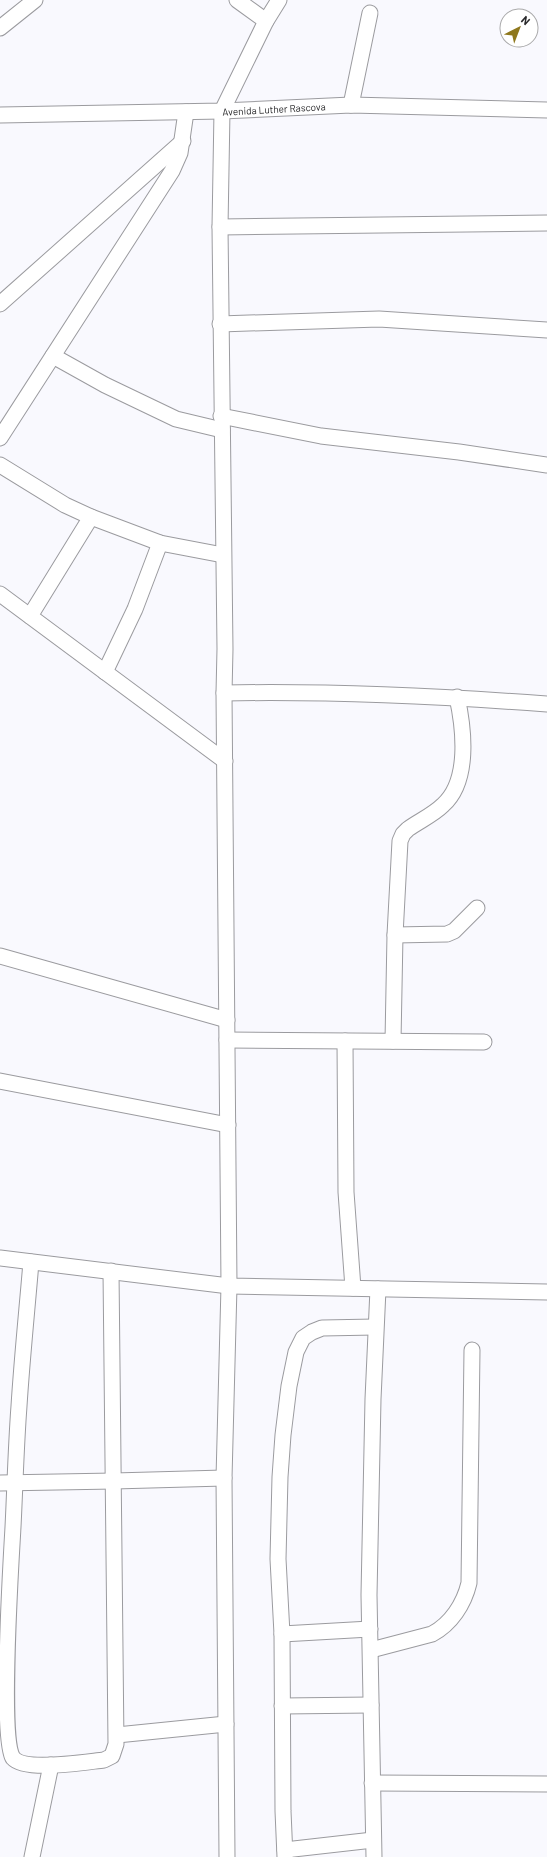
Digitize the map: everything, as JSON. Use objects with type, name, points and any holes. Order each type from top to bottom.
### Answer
[{"type":"street","points":[[0,28],[35,0]]},
{"type":"street","points":[[237,0],[266,21]]},
{"type":"street","points":[[227,1857],[224,1478],[229,1286],[224,761],[225,650],[220,324],[222,111],[266,21],[279,0]]},
{"type":"street","points":[[351,105],[370,13]]},
{"type":"street","name":"Avenida Luther Rascova","points":[[0,115],[222,111],[351,105],[547,110]]},
{"type":"street","points":[[0,438],[172,171],[180,153],[183,141],[186,112]]},
{"type":"street","points":[[0,304],[183,141]]},
{"type":"street","points":[[220,227],[547,223]]},
{"type":"street","points":[[220,324],[379,320],[547,330]]},
{"type":"street","points":[[53,356],[105,386],[176,419],[222,423],[459,452],[547,465]]},
{"type":"street","points":[[0,465],[65,505],[91,517],[160,543],[223,555]]},
{"type":"street","points":[[30,616],[91,517]]},
{"type":"street","points":[[105,672],[135,609],[160,543]]},
{"type":"street","points":[[0,594],[224,761]]},
{"type":"street","points":[[224,693],[294,692],[457,697],[547,704]]},
{"type":"street","points":[[392,1041],[395,935],[400,841],[408,829],[444,804],[452,794],[456,785],[462,762],[464,740],[462,720],[457,697]]},
{"type":"street","points":[[395,935],[447,934],[454,930],[476,908]]},
{"type":"street","points":[[0,956],[227,1020]]},
{"type":"street","points":[[227,1040],[484,1042]]},
{"type":"street","points":[[345,1041],[346,1192],[353,1288]]},
{"type":"street","points":[[0,1081],[228,1125]]},
{"type":"street","points":[[0,1258],[229,1286],[547,1292]]},
{"type":"street","points":[[31,1262],[19,1408],[7,1625],[5,1709],[8,1743],[11,1755],[19,1762],[25,1764],[51,1765],[98,1761],[108,1758],[114,1751],[117,1734],[111,1272]]},
{"type":"street","points":[[374,1857],[369,1595],[375,1327],[378,1288]]},
{"type":"street","points":[[373,1840],[285,1853],[283,1811],[282,1634],[278,1559],[280,1477],[283,1435],[296,1352],[303,1338],[322,1328],[375,1327]]},
{"type":"street","points":[[370,1650],[432,1634],[439,1630],[453,1617],[468,1590],[472,1350]]},
{"type":"street","points":[[0,1483],[114,1482],[224,1478]]},
{"type":"street","points":[[282,1634],[370,1629]]},
{"type":"street","points":[[282,1706],[371,1705]]},
{"type":"street","points":[[117,1734],[226,1724]]},
{"type":"street","points":[[32,1857],[51,1765]]},
{"type":"street","points":[[372,1783],[547,1784]]}]
